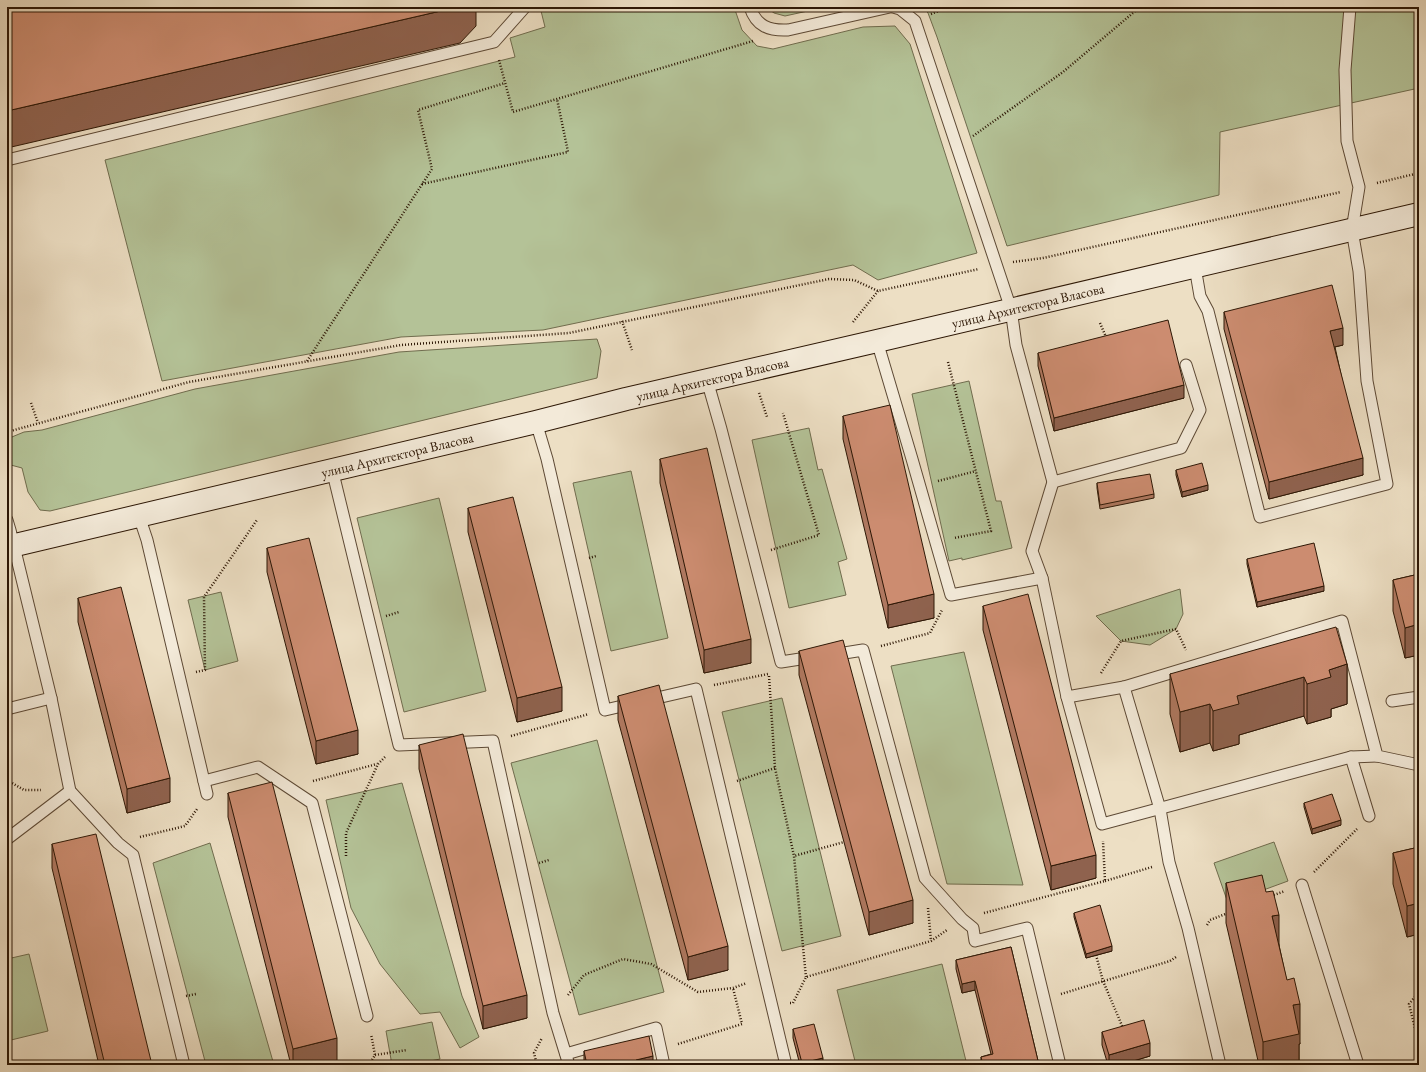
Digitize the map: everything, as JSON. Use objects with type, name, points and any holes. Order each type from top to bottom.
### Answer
[{"type":"street","name":"улица Архитектора Власова","points":[[10,539],[138,516],[536,422],[626,399],[1419,214]]},
{"type":"lane","points":[[7,160],[494,42],[525,7]]},
{"type":"lane","points":[[750,7],[758,21],[765,27],[776,31],[788,30],[891,7],[900,9],[915,21],[1011,309],[1016,346],[1053,482],[1032,551],[1042,578],[1067,697],[1102,824],[1351,757],[1377,756],[1419,765]]},
{"type":"lane","points":[[1195,267],[1200,296],[1208,311],[1260,517],[1387,484],[1367,381],[1359,271],[1352,230],[1359,187],[1347,141],[1345,70],[1350,7]]},
{"type":"lane","points":[[876,341],[951,595],[1042,578]]},
{"type":"lane","points":[[1053,482],[1181,448],[1200,410],[1186,365]]},
{"type":"lane","points":[[707,380],[781,662],[863,650],[925,878],[962,919],[973,928],[976,941],[1027,928],[1060,1065]]},
{"type":"lane","points":[[536,422],[547,459],[605,710],[696,689],[786,1065]]},
{"type":"lane","points":[[332,469],[399,745],[493,741],[554,1013],[569,1065]]},
{"type":"lane","points":[[138,516],[147,540],[207,794]]},
{"type":"lane","points":[[7,520],[10,539],[51,698],[70,791],[118,843],[133,855],[184,1065]]},
{"type":"lane","points":[[1067,697],[1124,687],[1342,621],[1377,756]]},
{"type":"lane","points":[[1124,687],[1160,809],[1169,862],[1192,946],[1220,1065]]},
{"type":"lane","points":[[1392,701],[1419,696]]},
{"type":"lane","points":[[7,709],[51,698]]},
{"type":"lane","points":[[1351,757],[1369,816]]},
{"type":"lane","points":[[204,781],[258,767],[312,803],[367,1016]]},
{"type":"lane","points":[[7,839],[70,791]]},
{"type":"lane","points":[[1302,885],[1358,1065]]},
{"type":"lane","points":[[566,1054],[656,1028],[664,1065]]},
{"type":"path","points":[[957,147],[1062,72],[1140,7]]},
{"type":"path","points":[[494,42],[513,112],[788,30]]},
{"type":"path","points":[[307,361],[432,169],[418,110],[505,83]]},
{"type":"path","points":[[422,184],[568,152],[557,99]]},
{"type":"path","points":[[7,432],[189,382],[401,345],[569,333],[829,279],[854,280],[878,291],[996,265],[1043,258],[1419,173]]},
{"type":"path","points":[[850,327],[878,291]]},
{"type":"path","points":[[622,321],[632,350]]},
{"type":"path","points":[[1100,323],[1107,342]]},
{"type":"path","points":[[935,541],[990,530],[948,362]]},
{"type":"path","points":[[31,403],[38,423]]},
{"type":"path","points":[[753,555],[819,534],[783,413]]},
{"type":"path","points":[[920,486],[976,471]]},
{"type":"path","points":[[179,676],[205,670],[204,597],[257,520]]},
{"type":"path","points":[[863,650],[930,633],[951,595]]},
{"type":"path","points":[[1088,694],[1122,640],[1176,629],[1194,666]]},
{"type":"path","points":[[696,689],[769,673],[775,768],[794,856],[806,976],[793,1003],[772,1006]]},
{"type":"path","points":[[493,741],[605,710]]},
{"type":"path","points":[[290,787],[378,764],[346,833],[346,863],[335,891]]},
{"type":"path","points":[[720,787],[775,768]]},
{"type":"path","points":[[7,780],[24,790],[70,791]]},
{"type":"path","points":[[1267,898],[1302,885],[1369,816]]},
{"type":"path","points":[[1102,824],[1105,881]]},
{"type":"path","points":[[118,843],[185,826]]},
{"type":"path","points":[[794,856],[844,842]]},
{"type":"path","points":[[806,976],[931,941],[962,919],[1105,881],[1169,862]]},
{"type":"path","points":[[1044,1000],[1170,961],[1192,946],[1210,920],[1232,912]]},
{"type":"path","points":[[1096,955],[1103,981],[1124,1031]]},
{"type":"path","points":[[554,1013],[584,975],[623,959],[651,964],[698,992],[733,988],[742,1024],[661,1050]]},
{"type":"path","points":[[1419,992],[1409,1004],[1419,1044]]},
{"type":"path","points":[[367,1016],[375,1056],[370,1065]]},
{"type":"path","points":[[375,1056],[407,1050]]},
{"type":"green space","points":[[540,7],[734,7],[742,30],[757,46],[773,49],[863,27],[895,26],[910,44],[977,253],[878,280],[853,265],[543,330],[401,337],[162,381],[105,160],[515,57],[510,38],[545,27]]},
{"type":"green space","points":[[766,7],[826,7],[785,16],[774,13]]},
{"type":"green space","points":[[923,7],[1419,7],[1419,88],[1220,132],[1219,195],[1007,246],[937,37],[928,13]]},
{"type":"green space","points":[[597,339],[601,351],[597,378],[50,511],[40,510],[28,492],[22,468],[7,464],[7,439],[24,432],[42,430],[195,389],[399,352]]},
{"type":"green space","points":[[969,381],[996,501],[1001,501],[1012,548],[962,560],[962,558],[949,561],[912,394]]},
{"type":"green space","points":[[809,428],[818,470],[822,469],[847,559],[838,562],[846,595],[789,608],[752,440]]},
{"type":"green space","points":[[631,471],[668,638],[611,651],[573,483]]},
{"type":"green space","points":[[439,498],[486,691],[404,712],[357,518]]},
{"type":"green space","points":[[1180,589],[1183,614],[1176,629],[1150,645],[1121,641],[1096,616]]},
{"type":"green space","points":[[221,592],[238,661],[205,670],[188,600]]},
{"type":"green space","points":[[964,652],[1023,885],[947,884],[891,666]]},
{"type":"green space","points":[[782,698],[841,936],[782,951],[722,712]]},
{"type":"green space","points":[[597,740],[664,992],[579,1015],[511,763]]},
{"type":"green space","points":[[402,783],[462,996],[479,1037],[460,1048],[440,1012],[420,1014],[380,964],[351,908],[326,800]]},
{"type":"green space","points":[[1274,842],[1288,881],[1228,903],[1214,863]]},
{"type":"green space","points":[[210,843],[274,1065],[206,1065],[153,863]]},
{"type":"green space","points":[[29,954],[48,1031],[7,1041],[7,959]]},
{"type":"green space","points":[[942,964],[967,1065],[856,1065],[837,990]]},
{"type":"green space","points":[[432,1022],[440,1059],[412,1065],[392,1065],[386,1031]]},
{"type":"building","points":[[7,7],[458,7],[7,111]]},
{"type":"building","points":[[1332,285],[1343,328],[1330,331],[1363,458],[1269,482],[1224,312]]},
{"type":"building","points":[[1168,320],[1184,385],[1054,418],[1038,353]]},
{"type":"building","points":[[890,405],[934,594],[888,605],[843,416]]},
{"type":"building","points":[[707,448],[751,639],[704,650],[660,459]]},
{"type":"building","points":[[1202,463],[1208,485],[1182,492],[1176,470]]},
{"type":"building","points":[[1150,474],[1154,494],[1100,505],[1097,483]]},
{"type":"building","points":[[513,497],[562,687],[517,698],[468,508]]},
{"type":"building","points":[[309,538],[358,730],[316,741],[267,548]]},
{"type":"building","points":[[1314,543],[1324,586],[1257,602],[1247,559]]},
{"type":"building","points":[[1419,574],[1419,624],[1405,628],[1393,580]]},
{"type":"building","points":[[121,587],[170,778],[127,789],[78,598]]},
{"type":"building","points":[[1028,594],[1096,855],[1051,866],[983,606]]},
{"type":"building","points":[[1336,627],[1347,664],[1329,670],[1331,677],[1307,684],[1304,677],[1237,696],[1239,704],[1213,711],[1210,704],[1180,712],[1170,674]]},
{"type":"building","points":[[843,640],[913,900],[869,912],[799,651]]},
{"type":"building","points":[[659,685],[728,946],[688,957],[618,696]]},
{"type":"building","points":[[463,734],[527,995],[483,1006],[419,745]]},
{"type":"building","points":[[272,782],[337,1038],[293,1049],[228,793]]},
{"type":"building","points":[[1332,794],[1341,820],[1312,829],[1304,803]]},
{"type":"building","points":[[96,834],[152,1065],[105,1065],[52,844]]},
{"type":"building","points":[[1419,847],[1419,903],[1407,906],[1393,853]]},
{"type":"building","points":[[1262,875],[1266,892],[1273,891],[1279,915],[1272,916],[1287,980],[1294,978],[1300,1004],[1293,1005],[1299,1034],[1263,1042],[1226,883]]},
{"type":"building","points":[[1100,905],[1112,946],[1086,954],[1074,913]]},
{"type":"building","points":[[1011,947],[1039,1065],[983,1065],[981,1057],[993,1054],[975,981],[962,984],[956,960]]},
{"type":"building","points":[[1144,1020],[1150,1043],[1109,1055],[1102,1032]]},
{"type":"building","points":[[814,1024],[823,1058],[802,1063],[793,1029]]},
{"type":"building","points":[[649,1036],[653,1056],[636,1060],[638,1065],[587,1065],[584,1051]]}]
